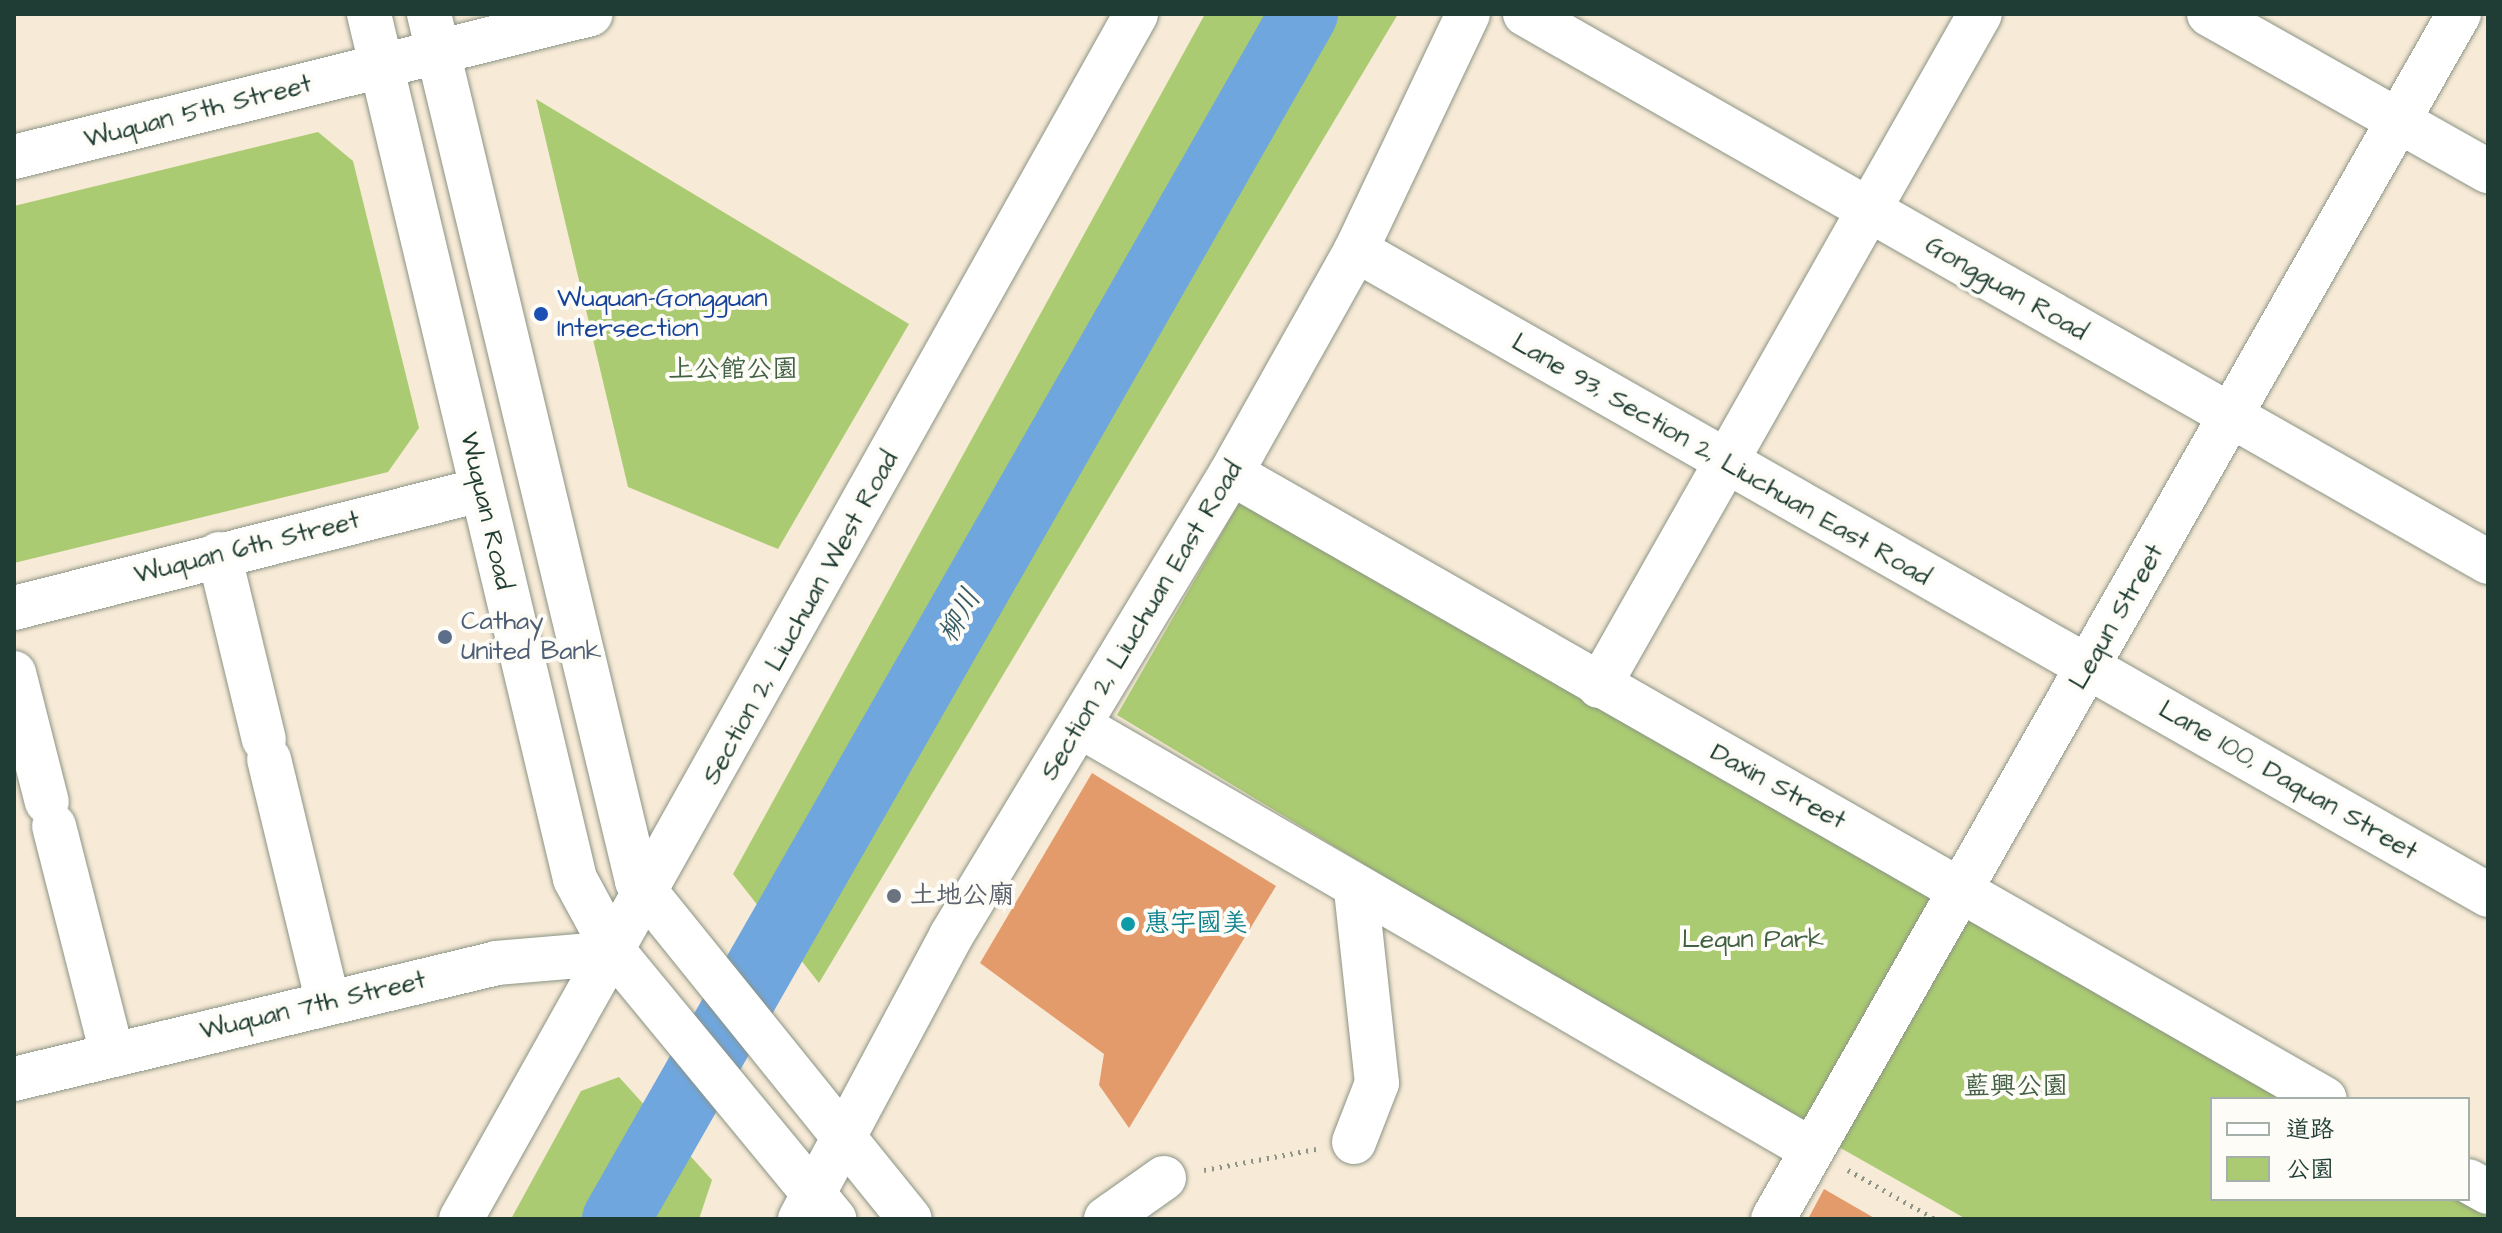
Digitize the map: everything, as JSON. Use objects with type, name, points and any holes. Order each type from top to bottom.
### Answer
[{"type":"street","name":"Wuquan Road","points":[[369,14],[571,866],[615,953],[760,1130],[816,1211]]},
{"type":"street","points":[[591,14],[434,33],[628,852],[647,896],[847,1134],[910,1219]]},
{"type":"street","name":"Section 2, Liuchuan West Road","points":[[461,1219],[647,896],[1136,14]]},
{"type":"street","name":"Section 2, Liuchuan East Road","points":[[816,1211],[847,1134],[951,936],[1231,473],[1356,250],[1468,14]]},
{"type":"street","name":"Gongguan Road","points":[[1525,14],[2231,417],[2485,558]]},
{"type":"street","points":[[1599,686],[1980,14]]},
{"type":"street","points":[[2209,14],[2488,171]]},
{"type":"street","name":"Lequn Street","points":[[1773,1219],[2459,14]]},
{"type":"street","name":"Wuquan 5th Street","points":[[14,157],[382,66],[434,33]]},
{"type":"street","name":"Lane 93, Section 2, Liuchuan East Road","points":[[1356,250],[1725,464],[2088,667]]},
{"type":"street","name":"Daxin Street","points":[[1231,473],[2322,1097]]},
{"type":"street","name":"Wuquan 6th Street","points":[[14,608],[481,490]]},
{"type":"street","points":[[219,554],[328,1003]]},
{"type":"street","name":"Lane 100, Daquan Street","points":[[2088,667],[2488,895]]},
{"type":"street","points":[[14,673],[112,1054]]},
{"type":"street","points":[[1080,726],[1356,890],[1812,1150]]},
{"type":"street","points":[[1354,1142],[1377,1083],[1356,890]]},
{"type":"street","name":"Wuquan 7th Street","points":[[14,1079],[496,963],[615,953]]},
{"type":"street","points":[[1106,1219],[1164,1178]]},
{"type":"street","points":[[2470,1182],[2488,1192]]},
{"type":"path","points":[[1164,1178],[1354,1142]]},
{"type":"path","points":[[1812,1150],[1935,1219]]},
{"type":"green space","points":[[1205,14],[1398,14],[819,983],[733,874]]},
{"type":"green space","name":"上公館公園","points":[[536,99],[909,324],[778,549],[628,487]]},
{"type":"green space","points":[[318,132],[353,161],[419,428],[388,472],[14,563],[14,206]]},
{"type":"green space","name":"Lequn Park","points":[[1246,491],[1946,893],[1808,1133],[1117,715]]},
{"type":"green space","name":"藍興公園","points":[[1967,907],[2297,1097],[2210,1097],[2210,1201],[2470,1200],[2488,1208],[2488,1219],[1966,1219],[1830,1142]]},
{"type":"green space","points":[[619,1077],[712,1180],[699,1219],[511,1219],[581,1091]]},
{"type":"building","name":"惠宇國美","points":[[1092,773],[1276,886],[1129,1128],[1099,1085],[1104,1054],[980,963]]},
{"type":"building","points":[[1824,1189],[1876,1219],[1808,1219]]},
{"type":"waterway","name":"柳川","points":[[616,1219],[1304,14]]},
{"type":"place","name":"Wuquan-Gongguan Intersection","points":[[541,314]]},
{"type":"place","name":"Cathay United Bank","points":[[445,637]]},
{"type":"place","name":"土地公廟","points":[[894,896]]},
{"type":"place","name":"惠宇國美","points":[[1128,924]]}]
